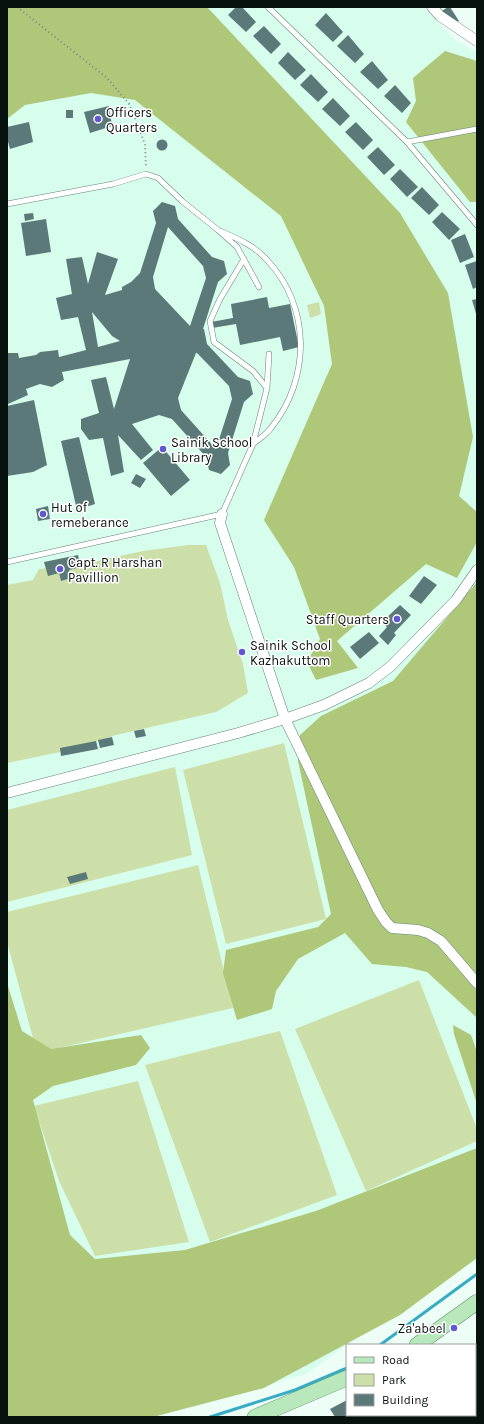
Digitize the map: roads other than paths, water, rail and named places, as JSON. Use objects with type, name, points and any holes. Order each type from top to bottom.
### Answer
[{"type":"main road","points":[[418,1344],[477,1302]]},
{"type":"main road","points":[[255,1417],[346,1378]]},
{"type":"street","points":[[432,7],[440,16],[477,41]]},
{"type":"street","points":[[222,514],[220,523],[285,719],[375,902],[386,922],[392,928],[418,930],[428,933],[441,941],[477,983]]},
{"type":"street","points":[[7,793],[285,719],[324,705],[369,683],[391,666],[456,600],[477,570]]},
{"type":"lane","points":[[268,7],[407,142],[477,225]]},
{"type":"lane","points":[[407,142],[477,129]]},
{"type":"lane","points":[[7,204],[114,184],[146,174],[158,178],[182,201],[237,247],[259,287]]},
{"type":"lane","points":[[218,230],[252,247],[267,260],[282,279],[292,296],[298,318],[302,344],[299,368],[293,390],[283,411],[270,429],[253,444]]},
{"type":"lane","points":[[244,259],[220,299],[210,321],[214,342],[253,371],[267,388]]},
{"type":"lane","points":[[7,562],[222,514],[253,444],[267,388],[269,354]]},
{"type":"waterway","points":[[381,1344],[477,1274]]},
{"type":"waterway","points":[[210,1417],[295,1390],[346,1368]]},
{"type":"place","name":"Officers Quarters","points":[[98,119]]},
{"type":"place","name":"Sainik School Library","points":[[163,449]]},
{"type":"place","name":"Hut of remeberance","points":[[43,514]]},
{"type":"place","name":"Capt. R Harshan Pavillion","points":[[60,569]]},
{"type":"place","name":"Staff Quarters","points":[[397,619]]},
{"type":"place","name":"Sainik School Kazhakuttom","points":[[242,652]]},
{"type":"place","name":"Za'abeel","points":[[454,1328]]}]
